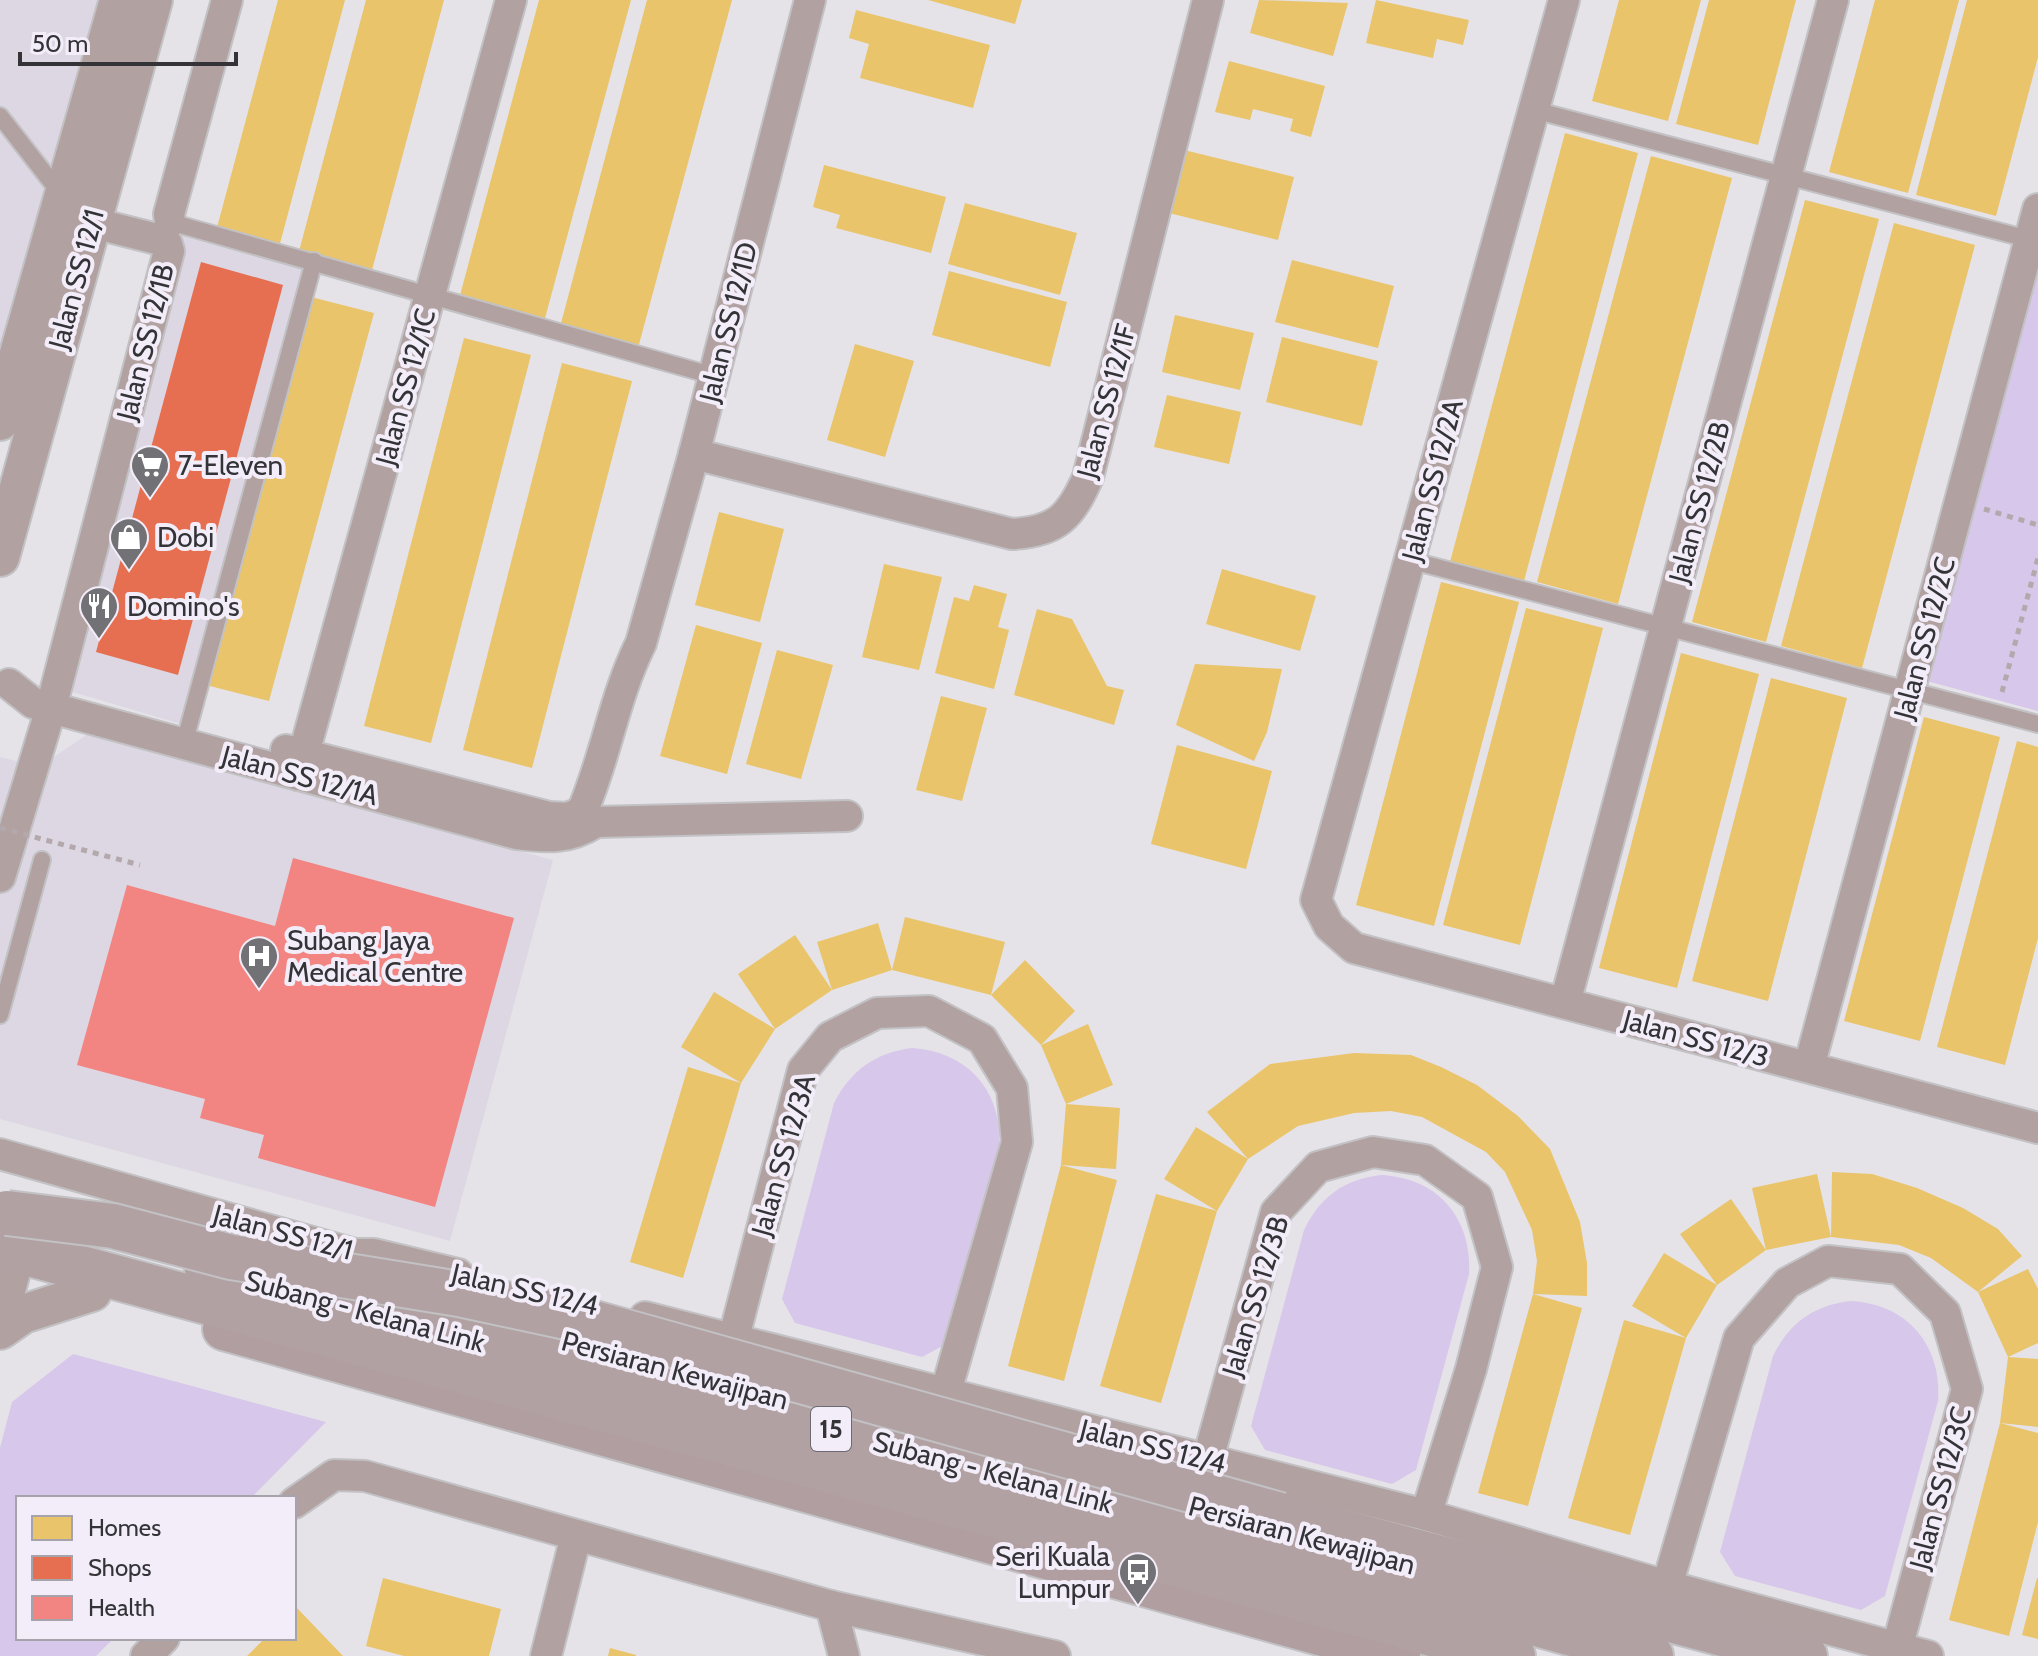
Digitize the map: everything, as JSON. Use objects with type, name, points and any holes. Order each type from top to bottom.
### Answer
[{"type":"main road","points":[[3,1237],[113,1226],[231,1257],[459,1294],[594,1323],[1373,1541],[1805,1656]]},
{"type":"main road","points":[[3,1237],[92,1292],[1376,1652]]},
{"type":"main road","points":[[3,1237],[169,1314]]},
{"type":"main road","name":"Persiaran Kewajipan","points":[[3,1237],[778,1397],[1769,1656]]},
{"type":"main road","name":"Subang - Kelana Link","points":[[3,1237],[1513,1656]]},
{"type":"main road","name":"Subang - Kelana Link","points":[[3,1237],[313,1298],[949,1459],[1651,1656]]},
{"type":"street","name":"Jalan SS 12/1","points":[[2,544],[8,499],[119,0]]},
{"type":"street","name":"Jalan SS 12/1","points":[[0,421],[71,211],[153,0]]},
{"type":"street","points":[[170,222],[169,214],[227,0]]},
{"type":"street","name":"Jalan SS 12/1C","points":[[301,765],[511,0]]},
{"type":"street","name":"Jalan SS 12/1D","points":[[589,817],[633,710],[641,677],[641,643],[694,454],[810,0]]},
{"type":"street","name":"Jalan SS 12/1F","points":[[694,454],[1012,534],[1036,533],[1060,522],[1076,504],[1088,477],[1208,0]]},
{"type":"street","name":"Jalan SS 12/2A","points":[[1354,948],[1329,926],[1316,900],[1564,0]]},
{"type":"street","name":"Jalan SS 12/2B","points":[[1565,1003],[1833,0]]},
{"type":"street","name":"Jalan SS 12/2C","points":[[1809,1067],[1960,502],[2034,240],[2038,209]]},
{"type":"street","name":"Jalan SS 12/1B","points":[[31,692],[64,657],[169,251],[167,244],[161,240],[71,211]]},
{"type":"street","points":[[0,827],[31,692]]},
{"type":"street","points":[[0,877],[31,692]]},
{"type":"street","name":"Jalan SS 12/1A","points":[[31,692],[301,765],[549,817],[847,816]]},
{"type":"street","name":"Jalan SS 12/3","points":[[1354,948],[2038,1128]]},
{"type":"street","name":"Jalan SS 12/3A","points":[[734,1337],[803,1070],[830,1037],[877,1013],[929,1011],[982,1039],[1012,1088],[1017,1142],[945,1395]]},
{"type":"street","name":"Jalan SS 12/1","points":[[0,1138],[359,1241],[374,1254]]},
{"type":"street","name":"Jalan SS 12/3B","points":[[1208,1459],[1276,1212],[1318,1167],[1373,1152],[1425,1160],[1477,1197],[1497,1267],[1471,1369],[1426,1515]]},
{"type":"street","name":"Jalan SS 12/1","points":[[0,1154],[355,1254],[374,1254]]},
{"type":"street","points":[[0,1313],[3,1237]]},
{"type":"street","name":"Jalan SS 12/4","points":[[374,1254],[734,1337],[945,1395],[1426,1515],[1667,1586],[1928,1656]]},
{"type":"street","name":"Jalan SS 12/3C","points":[[1667,1586],[1739,1338],[1787,1283],[1828,1261],[1900,1269],[1945,1313],[1967,1389],[1897,1648]]},
{"type":"street","points":[[0,1330],[23,1314],[92,1292]]},
{"type":"street","points":[[778,1397],[788,1352]]},
{"type":"street","points":[[296,1502],[334,1475],[365,1476],[831,1606],[1055,1656]]},
{"type":"street","points":[[546,1656],[576,1536]]},
{"type":"street","points":[[831,1606],[844,1656]]},
{"type":"street","points":[[146,1656],[162,1640]]},
{"type":"lane","points":[[1534,110],[2034,240]]},
{"type":"lane","points":[[0,116],[71,211]]},
{"type":"lane","points":[[170,222],[431,293],[714,376]]},
{"type":"lane","points":[[186,734],[314,261]]},
{"type":"lane","points":[[1409,560],[2038,724]]},
{"type":"lane","points":[[0,1015],[42,860]]},
{"type":"path","points":[[1960,502],[2038,525]]},
{"type":"path","points":[[2002,695],[2038,558]]},
{"type":"path","points":[[0,827],[140,865]]},
{"type":"shaded area","points":[[0,0],[102,0],[0,362]]},
{"type":"shaded area","points":[[177,232],[305,266],[181,724],[56,687]]},
{"type":"shaded area","points":[[2038,267],[2038,711],[1927,681]]},
{"type":"shaded area","name":"Subang Jaya Medical Centre","points":[[88,734],[553,860],[450,1241],[0,1119],[0,757],[39,767]]},
{"type":"shaded area","points":[[912,1048],[950,1057],[965,1066],[988,1092],[999,1128],[999,1148],[946,1344],[922,1357],[795,1323],[782,1299],[834,1103],[856,1072],[887,1054]]},
{"type":"shaded area","points":[[1381,1175],[1419,1184],[1448,1205],[1465,1235],[1469,1274],[1416,1470],[1392,1484],[1265,1450],[1251,1426],[1304,1230],[1310,1218],[1326,1199],[1345,1185]]},
{"type":"shaded area","points":[[1851,1301],[1889,1310],[1904,1319],[1927,1346],[1938,1381],[1938,1401],[1885,1596],[1861,1610],[1735,1576],[1720,1552],[1773,1356],[1779,1344],[1795,1325],[1814,1311]]},
{"type":"shaded area","points":[[73,1354],[326,1422],[253,1496],[16,1496],[16,1640],[112,1640],[96,1656],[0,1656],[0,1448],[12,1402]]},
{"type":"building: Homes","points":[[278,0],[345,0],[278,251],[215,235]]},
{"type":"building: Homes","points":[[366,0],[444,0],[371,274],[298,255]]},
{"type":"building: Homes","points":[[539,0],[631,0],[544,322],[459,299]]},
{"type":"building: Homes","points":[[647,0],[732,0],[638,348],[560,327]]},
{"type":"building: Homes","points":[[928,0],[1022,0],[1015,24]]},
{"type":"building: Homes","points":[[1259,0],[1348,3],[1333,56],[1250,33]]},
{"type":"building: Homes","points":[[1376,0],[1469,20],[1463,45],[1437,39],[1433,58],[1366,43]]},
{"type":"building: Homes","points":[[1619,0],[1701,0],[1668,121],[1592,101]]},
{"type":"building: Homes","points":[[1709,0],[1796,0],[1758,145],[1676,124]]},
{"type":"building: Homes","points":[[1875,0],[1959,0],[1908,193],[1829,172]]},
{"type":"building: Homes","points":[[1967,0],[2038,0],[2038,57],[1996,216],[1916,195]]},
{"type":"building: Homes","points":[[856,10],[990,45],[973,108],[860,78],[869,44],[849,38]]},
{"type":"building: Homes","points":[[1229,61],[1325,86],[1311,137],[1290,131],[1293,119],[1253,109],[1250,120],[1215,112]]},
{"type":"building: Homes","points":[[1565,133],[1638,153],[1524,581],[1450,562]]},
{"type":"building: Homes","points":[[1184,150],[1294,177],[1278,240],[1169,213]]},
{"type":"building: Homes","points":[[1651,156],[1732,178],[1618,604],[1537,582]]},
{"type":"building: Homes","points":[[824,165],[946,197],[931,253],[836,228],[840,215],[813,207]]},
{"type":"building: Homes","points":[[1805,200],[1879,219],[1766,642],[1692,622]]},
{"type":"building: Homes","points":[[965,203],[1077,233],[1060,295],[948,264]]},
{"type":"building: Homes","points":[[1894,223],[1975,245],[1862,668],[1781,646]]},
{"type":"building: Homes","points":[[1292,260],[1394,286],[1378,348],[1275,322]]},
{"type":"building: Homes","points":[[949,271],[1067,302],[1050,367],[932,335]]},
{"type":"building: Homes","points":[[307,296],[374,313],[269,701],[202,684]]},
{"type":"building: Homes","points":[[1175,315],[1254,333],[1240,390],[1162,372]]},
{"type":"building: Homes","points":[[1282,337],[1378,361],[1362,426],[1266,402]]},
{"type":"building: Homes","points":[[464,338],[531,355],[431,743],[364,726]]},
{"type":"building: Homes","points":[[855,344],[914,361],[885,457],[827,440]]},
{"type":"building: Homes","points":[[562,363],[632,381],[532,768],[463,750]]},
{"type":"building: Homes","points":[[1167,395],[1241,412],[1229,464],[1154,447]]},
{"type":"building: Homes","points":[[719,512],[784,529],[760,622],[695,605]]},
{"type":"building: Homes","points":[[884,564],[942,577],[919,670],[862,657]]},
{"type":"building: Homes","points":[[1222,569],[1316,596],[1300,651],[1206,624]]},
{"type":"building: Homes","points":[[1441,582],[1519,602],[1434,926],[1356,905]]},
{"type":"building: Homes","points":[[974,585],[1007,594],[998,627],[1009,630],[994,689],[935,673],[954,597],[969,601]]},
{"type":"building: Homes","points":[[1526,608],[1603,628],[1520,945],[1443,925]]},
{"type":"building: Homes","points":[[1037,609],[1072,619],[1107,686],[1124,690],[1114,725],[1014,695]]},
{"type":"building: Homes","points":[[696,625],[762,643],[727,774],[660,756]]},
{"type":"building: Homes","points":[[777,650],[833,665],[801,779],[746,764]]},
{"type":"building: Homes","points":[[1681,653],[1759,674],[1677,988],[1599,968]]},
{"type":"building: Homes","points":[[1195,664],[1282,669],[1267,732],[1254,761],[1176,725]]},
{"type":"building: Homes","points":[[1771,678],[1847,698],[1768,1001],[1692,981]]},
{"type":"building: Homes","points":[[941,696],[987,708],[962,801],[916,790]]},
{"type":"building: Homes","points":[[1924,717],[2000,737],[1920,1041],[1844,1021]]},
{"type":"building: Homes","points":[[2017,741],[2038,747],[2038,938],[2005,1065],[1937,1047]]},
{"type":"building: Homes","points":[[1177,745],[1272,771],[1246,869],[1151,844]]},
{"type":"building: Homes","points":[[905,917],[1005,942],[991,995],[892,970]]},
{"type":"building: Homes","points":[[878,923],[892,970],[832,990],[817,942]]},
{"type":"building: Homes","points":[[795,935],[832,990],[775,1029],[738,974]]},
{"type":"building: Homes","points":[[1025,960],[1075,1011],[1041,1045],[991,995]]},
{"type":"building: Homes","points":[[714,992],[775,1029],[741,1083],[681,1047]]},
{"type":"building: Homes","points":[[1088,1024],[1113,1085],[1066,1104],[1041,1045]]},
{"type":"building: Homes","points":[[1354,1053],[1411,1055],[1441,1067],[1477,1085],[1518,1116],[1550,1149],[1580,1222],[1587,1263],[1587,1296],[1533,1294],[1537,1261],[1532,1230],[1505,1172],[1486,1152],[1422,1117],[1391,1111],[1354,1113],[1298,1126],[1248,1159],[1207,1112],[1270,1064]]},
{"type":"building: Homes","points":[[688,1067],[741,1083],[683,1278],[630,1262]]},
{"type":"building: Homes","points":[[1066,1104],[1120,1108],[1116,1169],[1061,1165]]},
{"type":"building: Homes","points":[[1196,1127],[1248,1159],[1217,1211],[1164,1179]]},
{"type":"building: Homes","points":[[1061,1165],[1117,1180],[1064,1381],[1008,1366]]},
{"type":"building: Homes","points":[[1832,1172],[1872,1174],[1917,1188],[1963,1208],[1998,1229],[2022,1256],[1978,1292],[1931,1258],[1899,1245],[1831,1237]]},
{"type":"building: Homes","points":[[1817,1174],[1831,1237],[1766,1250],[1752,1188]]},
{"type":"building: Homes","points":[[1156,1194],[1217,1211],[1161,1403],[1100,1386]]},
{"type":"building: Homes","points":[[1731,1199],[1766,1250],[1717,1285],[1680,1234]]},
{"type":"building: Homes","points":[[1664,1253],[1717,1285],[1686,1338],[1632,1306]]},
{"type":"building: Homes","points":[[2028,1269],[2038,1289],[2038,1343],[2008,1357],[1978,1292]]},
{"type":"building: Homes","points":[[1533,1294],[1582,1308],[1528,1506],[1478,1493]]},
{"type":"building: Homes","points":[[1624,1320],[1686,1338],[1630,1535],[1568,1518]]},
{"type":"building: Homes","points":[[2008,1357],[2038,1359],[2038,1427],[2000,1423]]},
{"type":"building: Homes","points":[[2000,1423],[2038,1433],[2038,1522],[2009,1636],[1949,1620]]},
{"type":"building: Homes","points":[[383,1578],[501,1609],[489,1656],[404,1656],[366,1646]]},
{"type":"building: Homes","points":[[2038,1578],[2038,1639],[2022,1635]]},
{"type":"building: Homes","points":[[297,1608],[343,1656],[247,1656],[263,1640],[296,1640]]},
{"type":"building: Homes","points":[[610,1648],[636,1655],[636,1656],[608,1656]]},
{"type":"building: Shops","points":[[201,262],[283,285],[178,675],[96,652]]},
{"type":"building: Health","points":[[293,858],[514,918],[435,1207],[258,1158],[264,1135],[200,1118],[205,1099],[77,1065],[127,885],[275,926]]},
{"type":"place","name":"7-Eleven","points":[[150,499]]},
{"type":"place","name":"Dobi","points":[[129,571]]},
{"type":"place","name":"Domino's","points":[[99,640]]},
{"type":"place","name":"Subang Jaya Medical Centre","points":[[259,990]]},
{"type":"place","name":"Seri Kuala Lumpur","points":[[1138,1606]]}]
